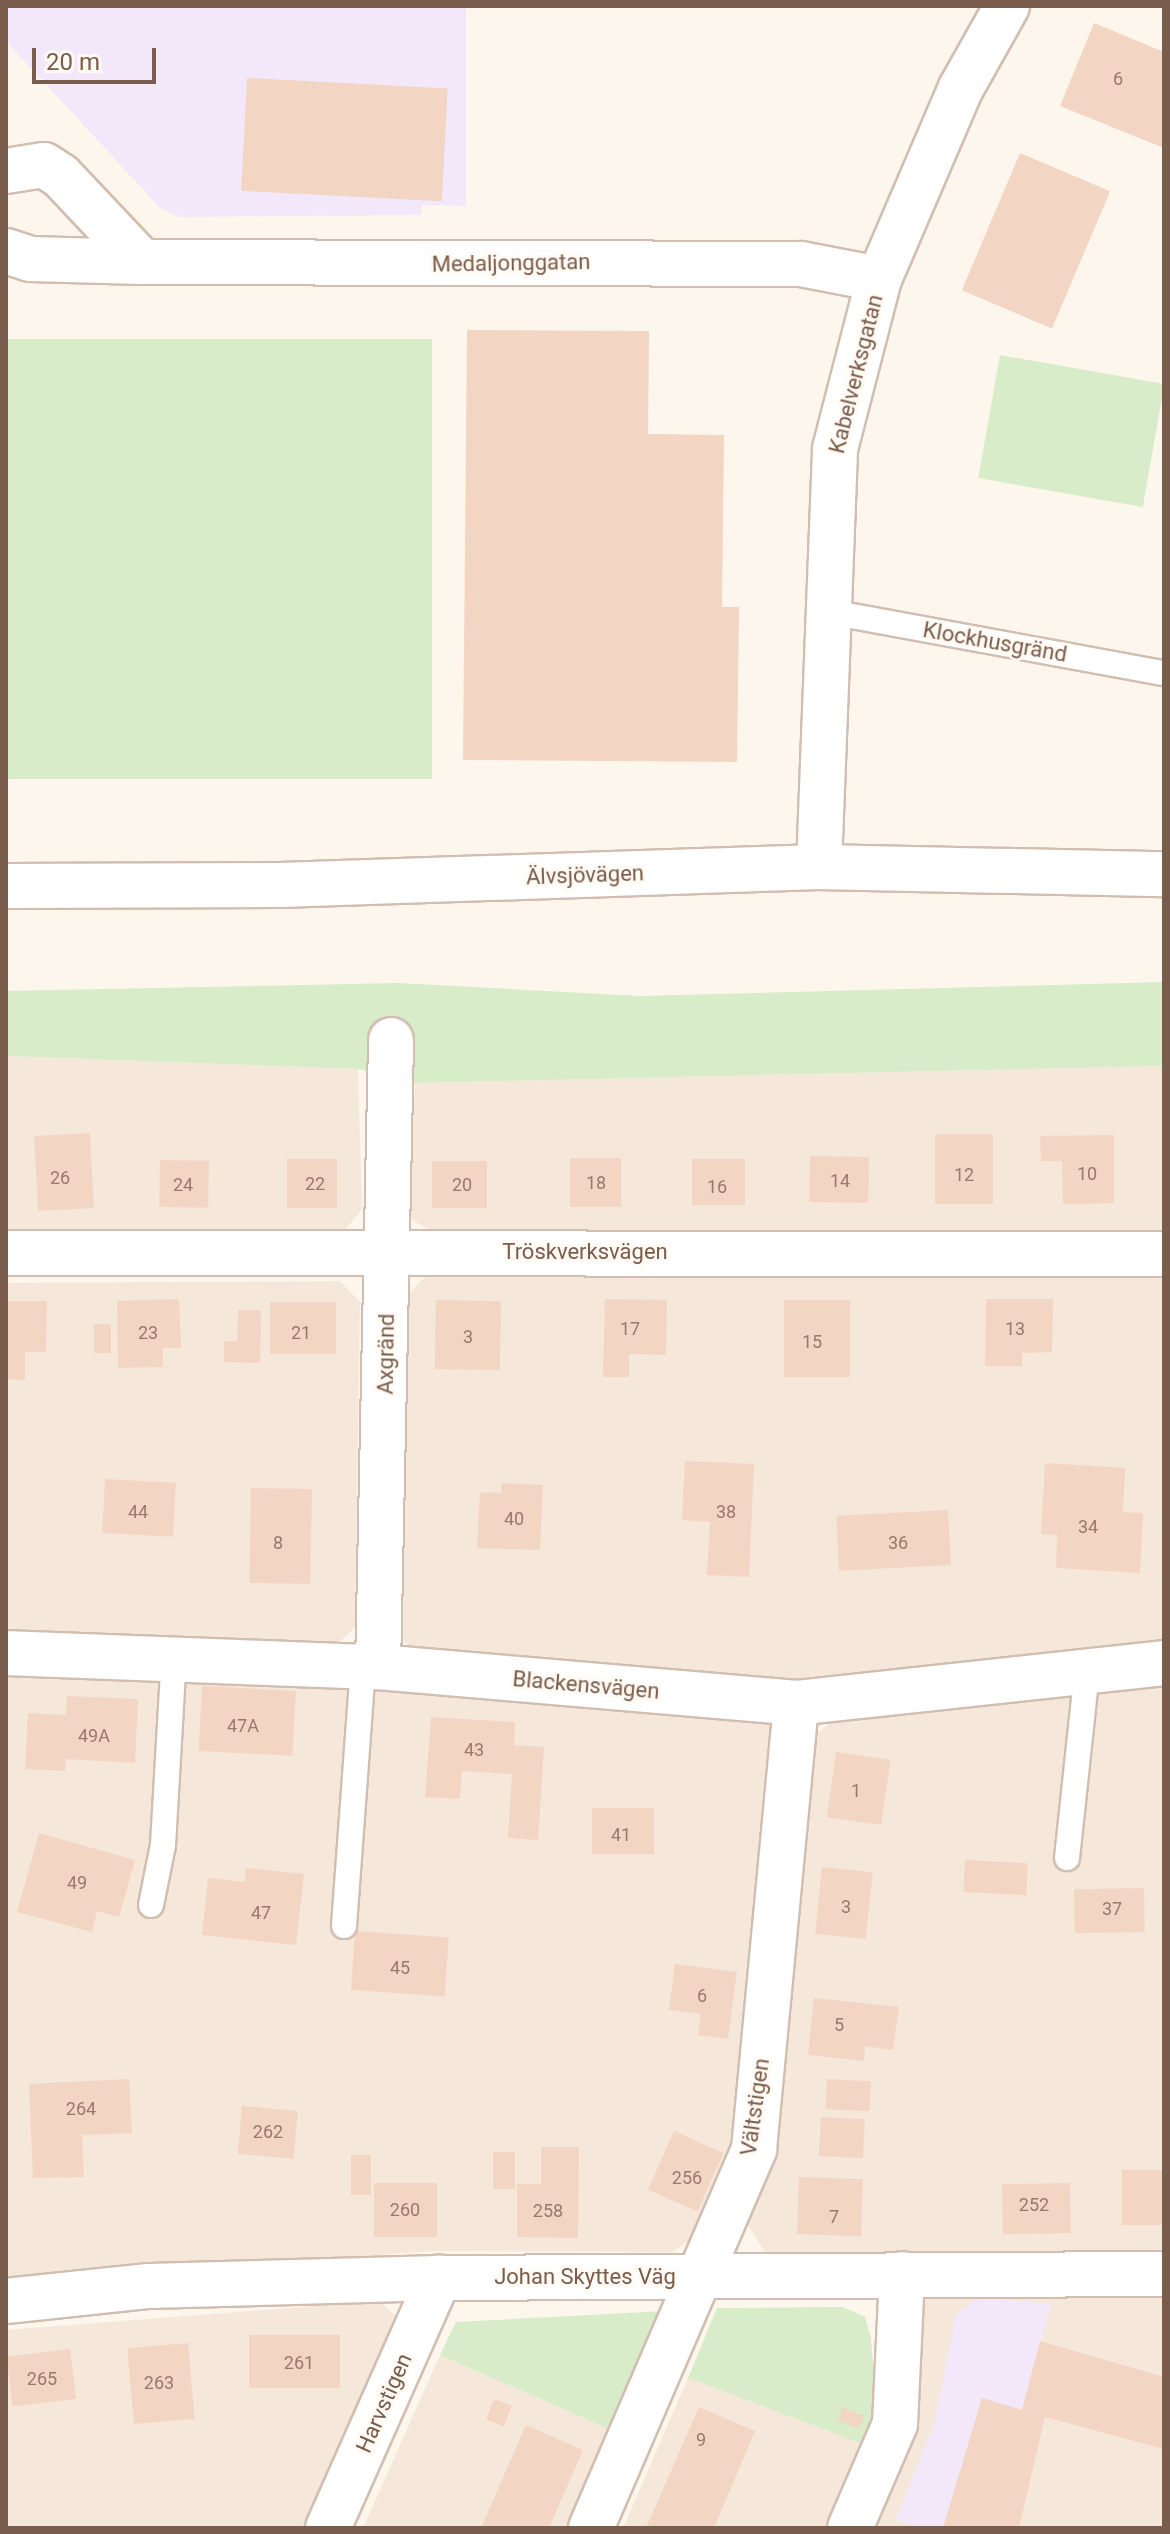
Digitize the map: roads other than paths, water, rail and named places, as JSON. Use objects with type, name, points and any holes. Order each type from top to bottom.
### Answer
[{"type":"street","name":"Kabelverksgatan","points":[[819,867],[825,611],[835,449],[879,279],[961,88],[1007,6]]},
{"type":"street","points":[[6,171],[44,165],[142,262]]},
{"type":"street","name":"Medaljonggatan","points":[[6,251],[30,259],[142,262],[801,264],[879,279]]},
{"type":"street","name":"Älvsjövägen","points":[[6,886],[280,885],[819,867],[1164,874]]},
{"type":"street","name":"Axgränd","points":[[371,1667],[388,1251],[391,1040]]},
{"type":"street","name":"Tröskverksvägen","points":[[6,1253],[1164,1254]]},
{"type":"street","name":"Blackensvägen","points":[[6,1653],[174,1657],[371,1667],[796,1703],[1164,1663]]},
{"type":"street","name":"Vältstigen","points":[[591,2528],[754,2149],[796,1703]]},
{"type":"street","points":[[850,2528],[895,2424],[902,2274]]},
{"type":"street","name":"Johan Skyttes Väg","points":[[6,2301],[149,2286],[439,2278],[1164,2274]]},
{"type":"street","name":"Harvstigen","points":[[328,2528],[439,2278]]},
{"type":"lane","name":"Klockhusgränd","points":[[825,611],[1164,673]]},
{"type":"lane","points":[[151,1905],[163,1845],[174,1657]]},
{"type":"lane","points":[[344,1926],[371,1667]]},
{"type":"lane","points":[[1067,1858],[1087,1671]]}]
